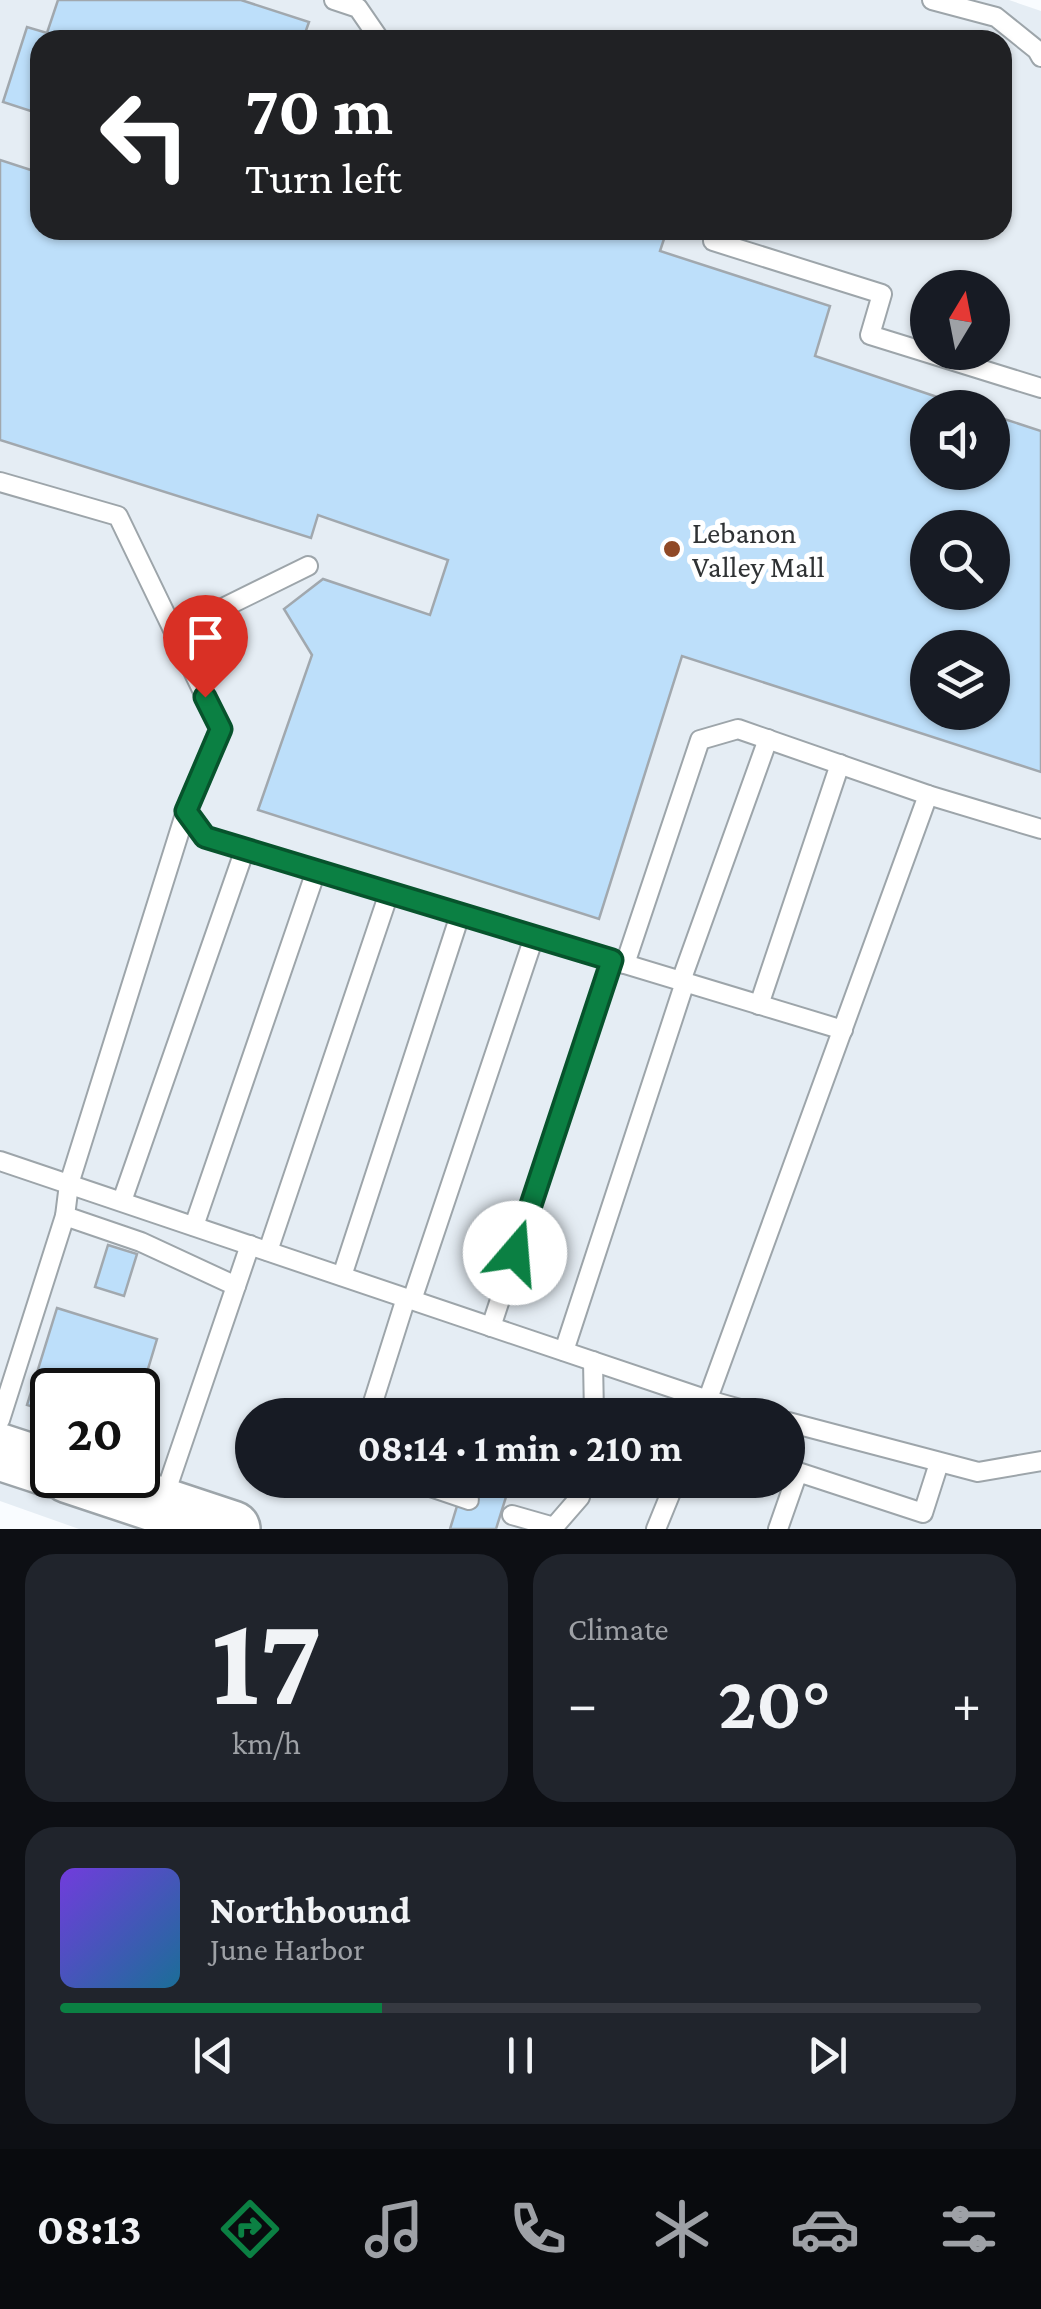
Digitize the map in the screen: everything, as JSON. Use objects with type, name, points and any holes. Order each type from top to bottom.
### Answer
[{"type":"highway","points":[[0,1452],[30,1462]]},
{"type":"highway","points":[[124,1498],[157,1512],[232,1529]]},
{"type":"lane","points":[[334,0],[358,8],[373,30]]},
{"type":"lane","points":[[932,0],[996,17],[1011,30]]},
{"type":"lane","points":[[1012,31],[1041,57]]},
{"type":"lane","points":[[713,240],[882,294],[870,335],[1041,388]]},
{"type":"lane","points":[[0,482],[118,516],[221,729],[186,811],[0,1420]]},
{"type":"lane","points":[[174,632],[308,566]]},
{"type":"lane","points":[[491,1326],[700,740],[738,729],[928,795],[1041,829]]},
{"type":"lane","points":[[564,1352],[683,982],[768,739]]},
{"type":"lane","points":[[759,1004],[840,764]]},
{"type":"lane","points":[[709,1398],[928,795]]},
{"type":"lane","points":[[186,811],[205,837],[843,1030]]},
{"type":"lane","points":[[122,1201],[245,849]]},
{"type":"lane","points":[[194,1226],[316,871]]},
{"type":"lane","points":[[157,1512],[236,1286],[259,1248],[389,893]]},
{"type":"lane","points":[[342,1276],[460,914]]},
{"type":"lane","points":[[374,1398],[534,936]]},
{"type":"lane","points":[[0,1161],[593,1361],[681,1398]]},
{"type":"lane","points":[[65,1216],[141,1242],[236,1286]]},
{"type":"lane","points":[[593,1361],[594,1398]]},
{"type":"lane","points":[[805,1427],[978,1472],[1041,1461]]},
{"type":"lane","points":[[778,1529],[798,1472],[921,1521],[939,1463]]},
{"type":"lane","points":[[463,1498],[469,1500]]},
{"type":"lane","points":[[512,1515],[554,1527],[579,1498]]},
{"type":"lane","points":[[656,1529],[669,1498]]},
{"type":"shaded area","points":[[0,0],[1009,0],[1041,11],[1041,1529],[79,1529],[0,1501]]},
{"type":"building","points":[[58,0],[241,0],[309,22],[306,30],[48,30]]},
{"type":"building","points":[[27,27],[37,30],[30,30],[30,111],[3,102]]},
{"type":"building","name":"Lebanon Valley Mall","points":[[0,160],[30,170],[30,240],[664,240],[660,251],[830,306],[815,356],[916,390],[910,390],[910,490],[1010,490],[1010,421],[1041,431],[1041,772],[911,730],[1010,730],[1010,630],[910,630],[910,730],[682,656],[599,919],[258,810],[312,655],[284,609],[323,579],[430,615],[448,560],[318,515],[311,538],[0,440]]},
{"type":"building","points":[[108,1245],[137,1254],[124,1296],[95,1287]]},
{"type":"building","points":[[57,1308],[157,1339],[148,1368],[38,1368]]},
{"type":"building","points":[[459,1498],[506,1498],[496,1529],[450,1529]]},
{"type":"place","name":"Lebanon Valley Mall","points":[[672,549]]},
{"type":"route","points":[[205,697],[221,729],[186,811],[205,837],[612,960],[515,1253]]}]
